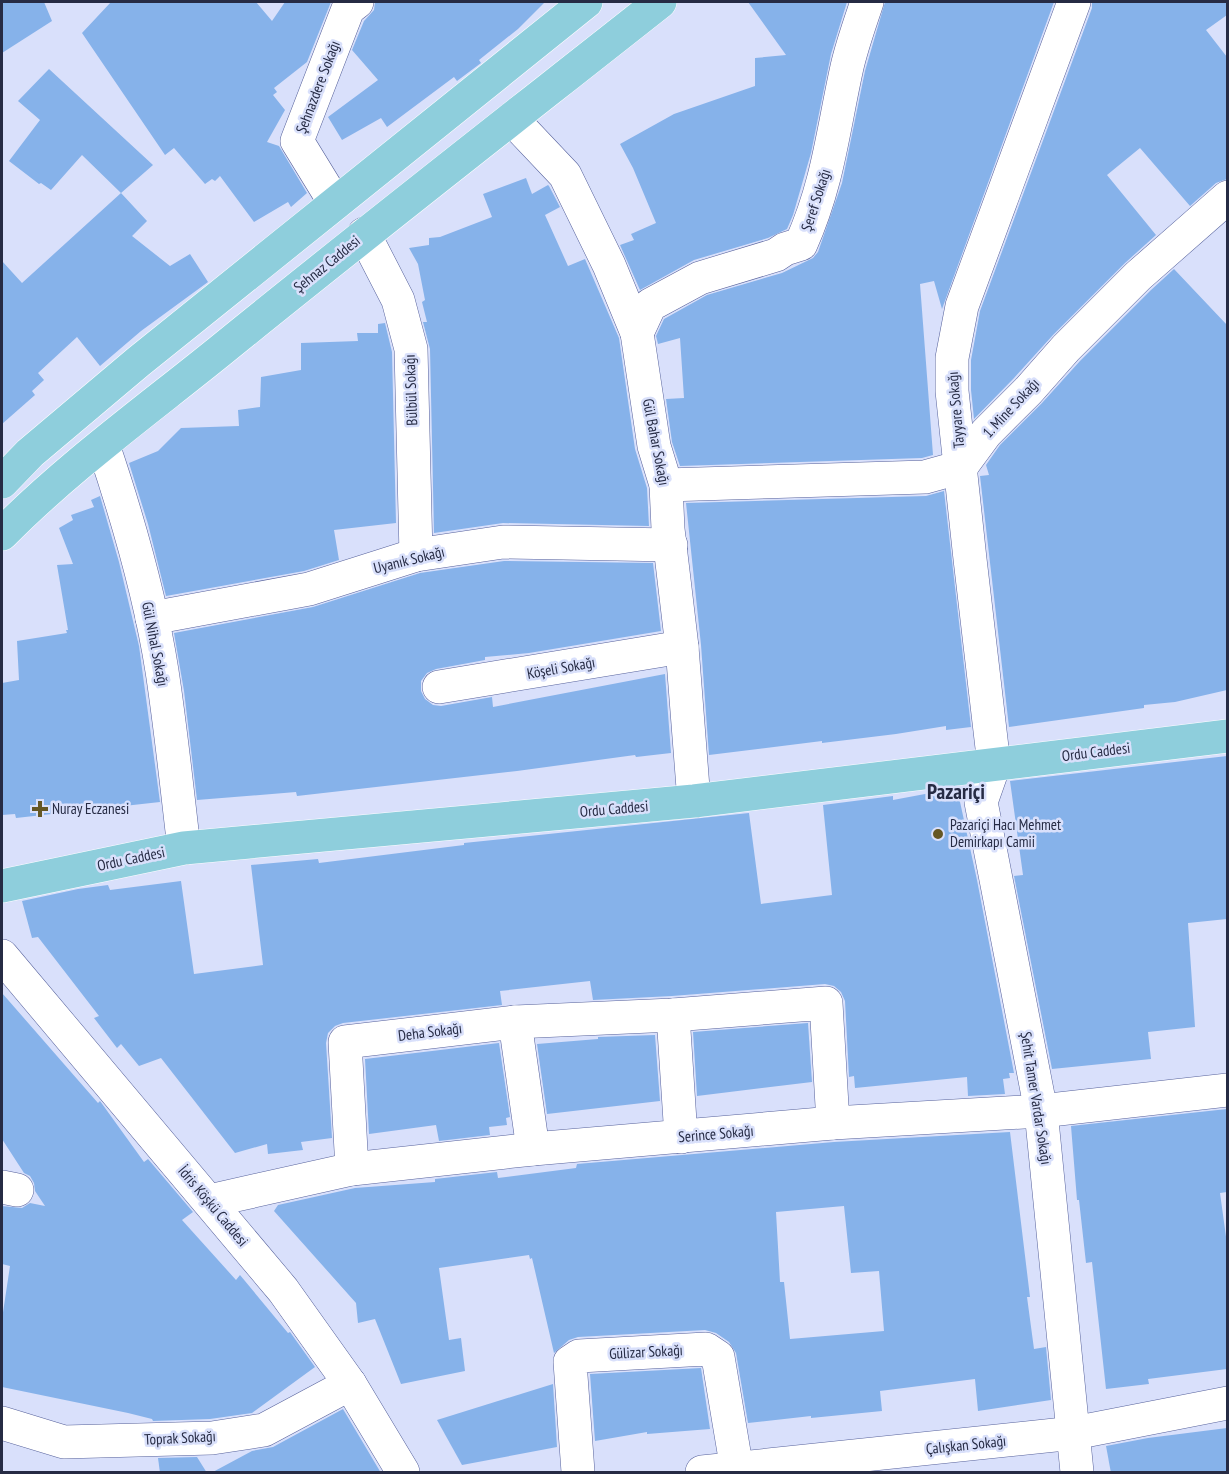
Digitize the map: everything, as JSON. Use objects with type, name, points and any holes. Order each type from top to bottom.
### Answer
[{"type":"main road","points":[[2,482],[30,453],[130,369],[586,2]]},
{"type":"main road","name":"Şehnaz Caddesi","points":[[2,534],[30,505],[103,445],[364,234],[660,2]]},
{"type":"main road","name":"Ordu Caddesi","points":[[2,886],[184,848],[694,801],[1227,736]]},
{"type":"street","name":"Şehnazdere Sokağı","points":[[335,203],[297,141],[348,9],[357,2]]},
{"type":"street","name":"Şeref Sokağı","points":[[637,333],[650,304],[700,278],[776,255],[801,244],[815,213],[827,169],[848,66],[867,2]]},
{"type":"street","name":"Tayyare Sokağı","points":[[994,765],[969,559],[952,391],[952,358],[962,306],[1074,2]]},
{"type":"street","name":"Gül Bahar Sokağı","points":[[512,119],[565,175],[609,265],[637,333],[654,446],[666,486],[668,529],[682,647],[694,801]]},
{"type":"street","name":"1. Mine Sokağı","points":[[961,467],[986,434],[1066,348],[1138,276],[1227,197]]},
{"type":"street","name":"Bülbül Sokağı","points":[[364,234],[399,300],[411,349],[416,555]]},
{"type":"street","name":"Gül Nihal Sokağı","points":[[103,445],[128,518],[152,618],[162,671],[184,848]]},
{"type":"street","points":[[666,486],[925,477],[961,467]]},
{"type":"street","name":"Uyanık Sokağı","points":[[152,618],[309,589],[416,555],[503,542],[671,545]]},
{"type":"street","name":"Köşeli Sokağı","points":[[439,687],[682,647]]},
{"type":"street","name":"Şehit Tamer Vardar Sokağı","points":[[994,765],[981,802],[1041,1111],[1077,1473]]},
{"type":"street","name":"İdris Köşkü Caddesi","points":[[2,956],[283,1290],[350,1384],[403,1473]]},
{"type":"street","points":[[533,1149],[515,1022],[672,1015],[826,1003],[833,1123]]},
{"type":"street","points":[[672,1015],[681,1137]]},
{"type":"street","name":"Deha Sokağı","points":[[352,1169],[345,1042],[515,1022]]},
{"type":"street","name":"Serince Sokağı","points":[[209,1201],[352,1169],[533,1149],[833,1123],[1041,1111],[1227,1090]]},
{"type":"street","name":"Gülizar Sokağı","points":[[578,1473],[570,1362],[579,1356],[706,1349],[718,1357],[737,1470]]},
{"type":"street","name":"Toprak Sokağı","points":[[2,1423],[64,1442],[213,1438],[264,1430],[350,1384]]},
{"type":"street","name":"Çalışkan Sokağı","points":[[702,1473],[1074,1433],[1227,1402]]},
{"type":"building","points":[[2,2],[44,2],[52,21],[2,53]]},
{"type":"building","points":[[111,2],[256,2],[272,21],[285,2],[331,2],[307,62],[274,88],[277,92],[273,95],[285,110],[267,142],[279,146],[307,193],[291,207],[288,202],[254,222],[220,176],[215,181],[212,179],[205,184],[174,148],[165,155],[82,33]]},
{"type":"building","points":[[375,2],[545,2],[518,29],[479,60],[481,63],[457,81],[454,77],[387,127],[381,118],[342,140],[328,117],[378,80],[352,50],[364,21],[374,10]]},
{"type":"building","points":[[748,2],[847,2],[831,54],[811,153],[793,215],[787,229],[768,238],[694,260],[640,290],[620,245],[634,240],[631,234],[656,223],[633,168],[620,144],[674,114],[755,86],[755,58],[786,55]]},
{"type":"building","points":[[885,2],[1054,2],[942,309],[934,281],[920,284],[933,455],[922,458],[680,466],[672,442],[666,399],[684,398],[680,338],[658,344],[656,336],[664,319],[707,295],[782,273],[813,258],[818,252],[842,183],[865,71]]},
{"type":"building","points":[[1092,2],[1227,2],[1227,15],[1206,30],[1227,57],[1227,179],[1216,183],[1190,206],[1140,148],[1107,175],[1156,235],[1053,335],[974,419],[971,360],[980,311],[1092,8]]},
{"type":"building","points":[[49,69],[153,165],[121,193],[82,155],[51,190],[39,184],[9,161],[40,120],[18,101]]},
{"type":"building","points":[[526,178],[532,194],[549,186],[560,207],[545,215],[568,266],[585,259],[619,338],[635,449],[647,488],[649,526],[503,523],[434,533],[430,349],[423,322],[427,322],[422,302],[425,300],[418,264],[409,248],[429,245],[429,238],[440,237],[492,217],[483,194]]},
{"type":"building","points":[[121,193],[147,221],[132,236],[170,266],[190,254],[208,282],[141,331],[100,366],[77,337],[38,373],[44,380],[32,391],[35,395],[2,424],[2,261],[22,283]]},
{"type":"building","points":[[1174,269],[1227,325],[1227,690],[1175,702],[1144,705],[1144,708],[1009,727],[980,476],[989,475],[986,465],[1000,445],[1080,361]]},
{"type":"building","points":[[385,323],[392,352],[396,523],[334,530],[339,560],[304,571],[166,596],[148,524],[129,463],[158,451],[181,428],[239,426],[238,410],[260,407],[261,377],[301,370],[301,343],[358,341],[357,333],[378,333],[378,324]]},
{"type":"building","points":[[944,491],[971,727],[946,730],[946,726],[896,734],[709,755],[701,645],[686,503],[926,496]]},
{"type":"building","points":[[100,496],[139,646],[160,802],[16,818],[15,814],[2,815],[2,683],[19,680],[17,641],[67,633],[57,565],[73,564],[59,528],[73,520],[71,515],[94,507],[91,500]]},
{"type":"building","points":[[504,561],[653,563],[661,631],[529,653],[485,657],[485,660],[436,669],[427,673],[421,681],[421,691],[425,699],[433,705],[441,706],[492,697],[493,707],[665,674],[671,753],[636,757],[635,755],[297,796],[296,792],[197,800],[184,691],[174,633],[313,607],[420,573]]},
{"type":"building","points":[[1227,756],[1227,919],[1188,923],[1195,1027],[1148,1032],[1151,1059],[1052,1069],[1014,876],[1023,875],[1010,781]]},
{"type":"building","points":[[957,788],[1014,1073],[1009,1073],[1010,1078],[1003,1079],[1005,1094],[968,1096],[967,1077],[855,1088],[854,1076],[849,1077],[845,1001],[841,992],[834,986],[825,984],[593,1000],[590,981],[500,991],[502,1005],[343,1023],[335,1026],[328,1033],[326,1043],[332,1138],[301,1142],[303,1150],[268,1154],[267,1144],[235,1153],[161,1058],[139,1066],[121,1044],[117,1048],[94,1018],[99,1016],[38,937],[32,938],[22,901],[108,885],[110,890],[181,881],[194,974],[263,965],[251,865],[318,859],[319,863],[464,845],[464,843],[749,813],[761,904],[832,895],[823,805],[893,796],[893,800]]},
{"type":"building","points":[[2,993],[98,1103],[100,1101],[144,1162],[148,1159],[193,1212],[182,1220],[236,1280],[240,1275],[288,1333],[290,1332],[315,1367],[252,1413],[210,1419],[153,1421],[128,1413],[2,1387],[2,1319],[10,1266],[2,1264],[2,1206],[22,1208],[30,1203],[45,1206],[35,1191],[30,1176],[24,1173],[2,1139]]},
{"type":"building","points":[[808,1023],[812,1082],[697,1096],[693,1032]]},
{"type":"building","points":[[655,1035],[660,1101],[547,1114],[537,1044],[598,1039],[598,1037]]},
{"type":"building","points":[[499,1043],[510,1117],[506,1118],[507,1125],[489,1127],[490,1135],[439,1141],[436,1125],[369,1134],[365,1059]]},
{"type":"building","points":[[1227,1109],[1227,1192],[1220,1193],[1227,1244],[1227,1369],[1148,1379],[1149,1384],[1106,1389],[1092,1262],[1086,1263],[1079,1200],[1077,1200],[1071,1126]]},
{"type":"building","points":[[1010,1132],[1034,1349],[1046,1347],[1051,1400],[978,1411],[975,1379],[880,1391],[882,1411],[748,1423],[736,1353],[729,1342],[716,1333],[705,1330],[578,1337],[569,1340],[554,1353],[532,1258],[530,1259],[529,1255],[439,1268],[449,1340],[461,1338],[465,1371],[401,1384],[375,1319],[358,1323],[356,1303],[274,1211],[278,1205],[355,1188],[435,1182],[435,1179],[497,1172],[498,1178],[576,1168],[577,1164],[834,1142]],"holes":[[[844,1206],[851,1273],[879,1271],[884,1331],[790,1339],[784,1282],[780,1282],[776,1212]]]},
{"type":"building","points":[[701,1368],[710,1429],[647,1434],[647,1432],[595,1441],[590,1374]]},
{"type":"building","points":[[553,1384],[557,1447],[462,1465],[437,1420]]},
{"type":"building","points":[[343,1409],[381,1473],[211,1473],[252,1451],[273,1447]]},
{"type":"building","points":[[1227,1428],[1227,1473],[1111,1473],[1106,1446]]},
{"type":"building","points":[[197,1457],[207,1473],[160,1473],[158,1458]]},
{"type":"place","name":"Nuray Eczanesi","points":[[40,809]]},
{"type":"place","name":"Pazariçi Hacı Mehmet Demirkapı Camii","points":[[938,834]]},
{"type":"district","name":"Pazariçi","points":[[956,792]]}]
